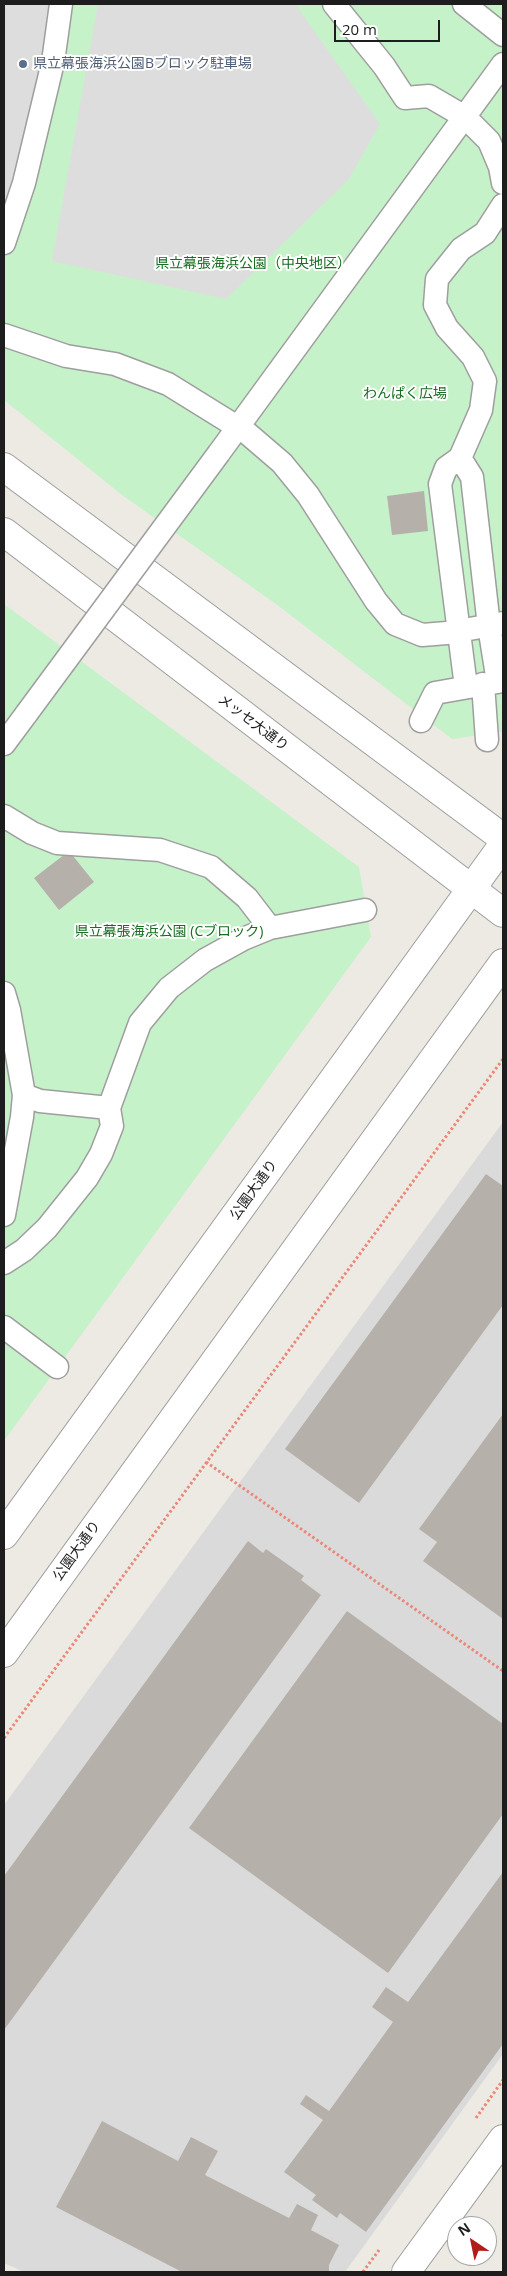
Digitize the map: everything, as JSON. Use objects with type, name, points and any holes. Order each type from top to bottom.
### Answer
[{"type":"street","points":[[4,243],[24,183],[53,62],[61,4]]},
{"type":"street","points":[[334,4],[384,66],[405,98],[429,96],[465,116],[488,141],[500,167],[503,183]]},
{"type":"street","points":[[464,4],[503,35]]},
{"type":"street","points":[[4,744],[503,64]]},
{"type":"street","points":[[488,684],[459,631],[440,484],[446,468],[460,458],[481,410],[484,381],[472,357],[447,328],[436,305],[438,279],[461,249],[485,233],[503,205]]},
{"type":"street","points":[[4,335],[66,356],[115,364],[168,384],[238,426],[282,463],[308,495],[376,601],[395,624],[422,635],[496,625]]},
{"type":"street","points":[[460,458],[472,477],[496,625],[488,684],[487,740]]},
{"type":"street","points":[[4,467],[503,838]]},
{"type":"street","name":"メッセ大通り","points":[[4,532],[503,913]]},
{"type":"street","points":[[421,721],[435,693],[488,684]]},
{"type":"street","points":[[4,816],[32,833],[57,843],[160,850],[211,867],[247,898],[270,928]]},
{"type":"street","name":"公園大通り","points":[[4,1535],[503,845]]},
{"type":"street","points":[[4,1263],[24,1250],[47,1228],[87,1178],[101,1154],[112,1126],[109,1108],[140,1023],[169,988],[205,960],[243,939],[270,928],[365,910]]},
{"type":"street","name":"公園大通り","points":[[4,1653],[503,964]]},
{"type":"street","points":[[4,993],[9,1010],[24,1095],[22,1117],[4,1215]]},
{"type":"street","points":[[24,1095],[40,1100],[109,1108]]},
{"type":"street","points":[[4,1327],[57,1366]]},
{"type":"street","points":[[406,2272],[503,2139]]},
{"type":"path","points":[[4,1738],[503,1059]]},
{"type":"path","points":[[206,1462],[503,1672]]},
{"type":"shaded area","name":"県立幕張海浜公園Bブロック駐車場","points":[[4,4],[53,4],[31,124],[4,206]]},
{"type":"shaded area","points":[[98,4],[295,4],[380,124],[348,180],[226,299],[52,261]]},
{"type":"shaded area","points":[[503,1122],[503,2054],[345,2272],[24,2272],[4,2263],[4,1805]]},
{"type":"green space","name":"県立幕張海浜公園（中央地区）","points":[[4,4],[503,4],[503,732],[452,739],[276,604],[122,495],[4,400]]},
{"type":"green space","name":"県立幕張海浜公園 (Cブロック)","points":[[4,604],[359,867],[371,937],[4,1441]]},
{"type":"building","points":[[424,491],[428,531],[392,535],[387,496]]},
{"type":"building","points":[[69,851],[94,882],[59,910],[34,878]]},
{"type":"building","points":[[486,1174],[503,1186],[503,1305],[359,1503],[285,1449]]},
{"type":"building","points":[[503,1414],[503,1619],[423,1561],[437,1542],[419,1529]]},
{"type":"building","points":[[248,1541],[263,1553],[266,1549],[304,1576],[301,1580],[321,1595],[4,2030],[4,1876]]},
{"type":"building","points":[[347,1611],[503,1724],[503,1814],[388,1973],[189,1828]]},
{"type":"building","points":[[503,1872],[503,2044],[366,2232],[340,2213],[337,2218],[312,2200],[316,2195],[284,2172],[323,2120],[300,2104],[306,2095],[329,2111],[393,2022],[372,2007],[386,1987],[408,2002]]},
{"type":"building","points":[[102,2121],[178,2161],[191,2137],[218,2151],[205,2175],[289,2218],[297,2204],[318,2215],[311,2230],[339,2245],[329,2265],[329,2272],[182,2272],[56,2207]]},
{"type":"place","name":"県立幕張海浜公園Bブロック駐車場","points":[[23,64]]},
{"type":"park label","name":"わんぱく広場","points":[[405,394]]}]
